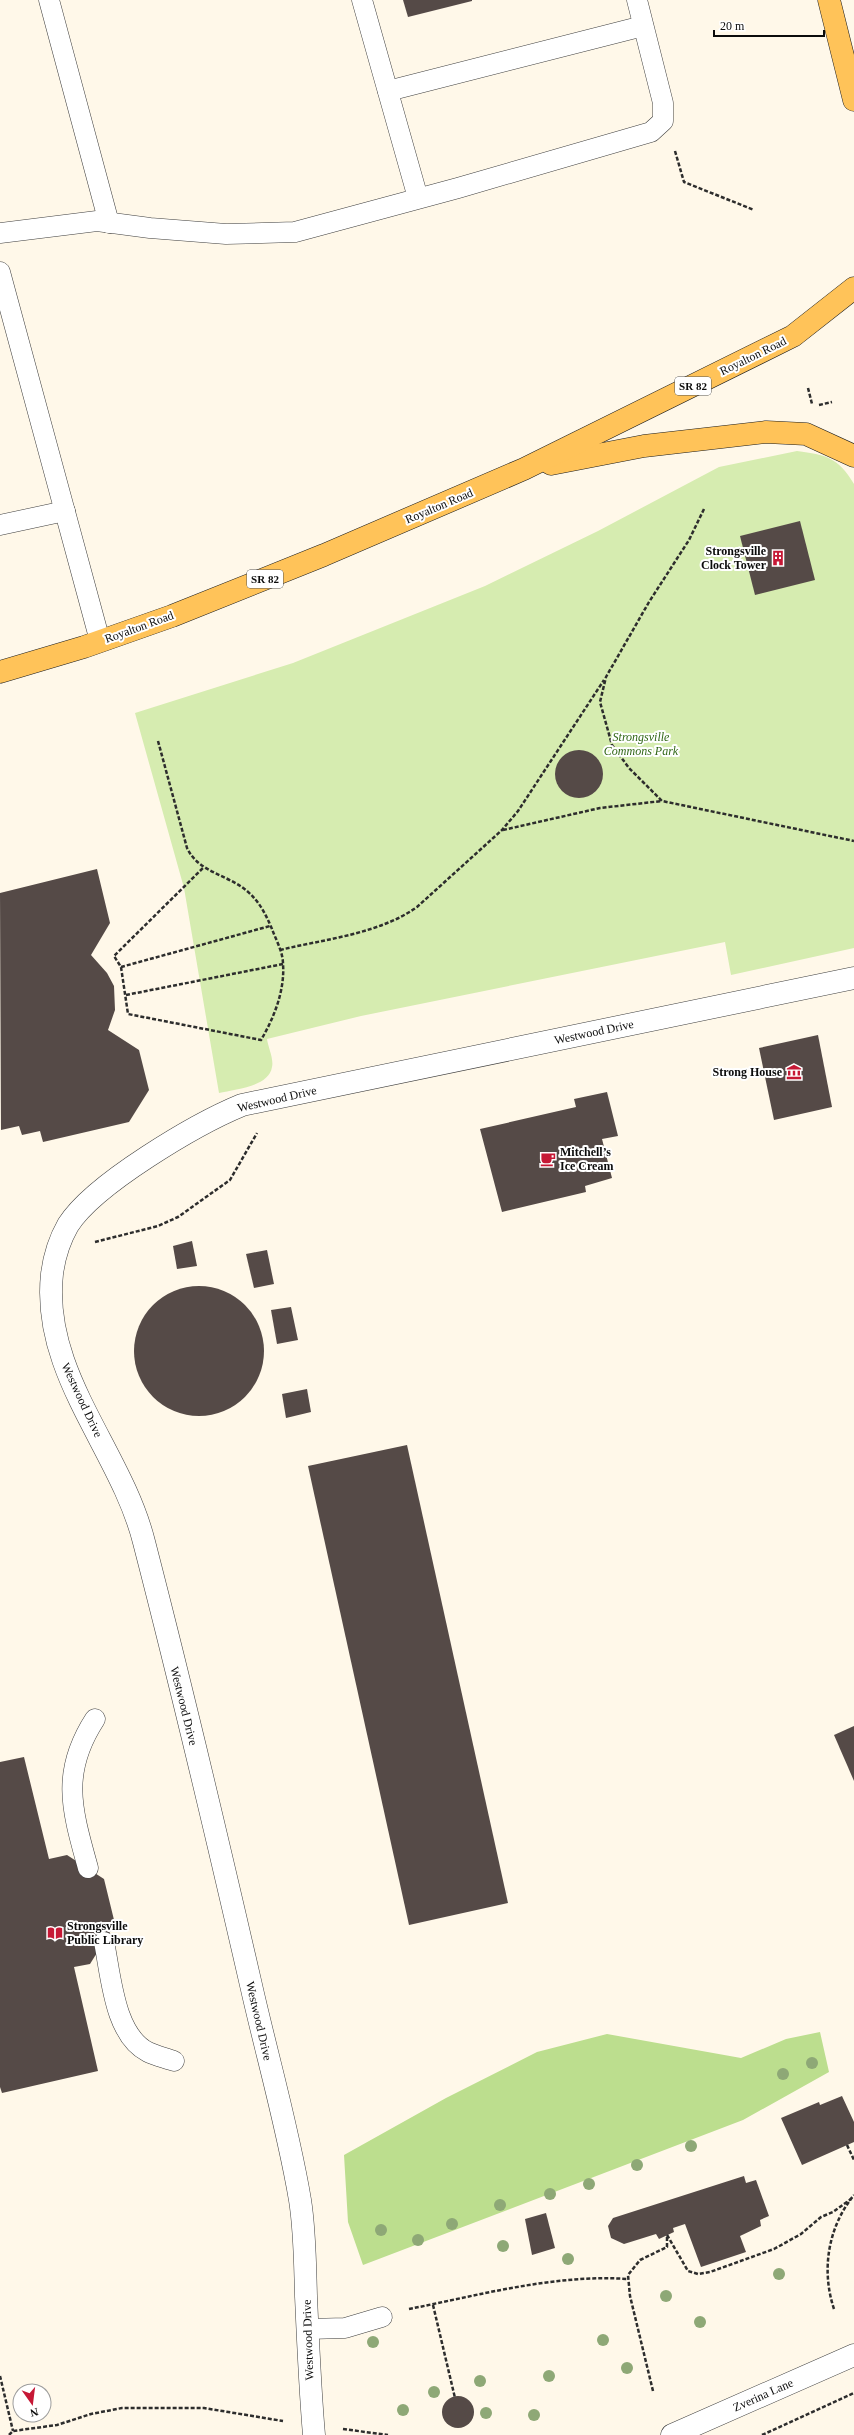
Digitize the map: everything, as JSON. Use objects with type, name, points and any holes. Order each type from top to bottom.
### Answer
[{"type":"main road","points":[[829,0],[854,100]]},
{"type":"main road","name":"Royalton Road","points":[[0,672],[100,641],[172,616],[324,555],[524,469],[793,336],[854,288]]},
{"type":"main road","points":[[524,469],[644,446],[766,432],[806,434],[854,456]]},
{"type":"street","name":"Westwood Drive","points":[[314,2435],[310,2389],[300,2200],[241,1942],[143,1536],[111,1461],[80,1400],[56,1338],[52,1305],[52,1274],[58,1249],[68,1226],[89,1200],[127,1172],[184,1135],[218,1115],[242,1105],[854,978]]},
{"type":"street","name":"Zverina Lane","points":[[672,2435],[854,2355]]},
{"type":"street","name":"Westwood Drive","points":[[294,2428],[310,2389]]},
{"type":"lane","points":[[49,0],[109,223]]},
{"type":"lane","points":[[362,0],[418,198]]},
{"type":"lane","points":[[0,233],[96,221],[150,228],[226,234],[295,232],[652,132],[663,121],[663,103],[637,0]]},
{"type":"lane","points":[[388,91],[643,26]]},
{"type":"lane","points":[[0,272],[100,641]]},
{"type":"lane","points":[[0,525],[65,511]]},
{"type":"lane","points":[[88,1868],[74,1814],[71,1787],[82,1740],[95,1718]]},
{"type":"lane","points":[[104,1942],[122,2024],[129,2036],[147,2052],[174,2061]]},
{"type":"lane","points":[[308,2329],[345,2328],[382,2317]]},
{"type":"path","points":[[663,121],[684,182],[754,210]]},
{"type":"path","points":[[808,388],[812,406],[832,402]]},
{"type":"path","points":[[280,950],[372,928],[404,916],[435,892],[502,830],[518,811],[606,677],[648,602],[689,540],[704,509]]},
{"type":"path","points":[[606,677],[600,702],[612,745],[629,768],[662,801]]},
{"type":"path","points":[[158,741],[187,848],[193,859],[246,891],[258,902],[280,950],[283,964],[272,1021],[261,1040],[128,1014],[121,967],[114,956],[204,867]]},
{"type":"path","points":[[502,830],[600,808],[662,801],[854,841]]},
{"type":"path","points":[[121,967],[270,926]]},
{"type":"path","points":[[126,995],[283,964]]},
{"type":"path","points":[[230,1180],[260,1129]]},
{"type":"path","points":[[847,2145],[854,2160]]},
{"type":"path","points":[[653,2391],[628,2278],[640,2260],[667,2247],[667,2235],[688,2271],[698,2274],[731,2265],[788,2242],[821,2217],[833,2212],[854,2195]]},
{"type":"path","points":[[834,2308],[828,2291],[826,2274],[828,2253],[836,2225],[850,2199]]},
{"type":"path","points":[[382,2317],[433,2304],[544,2283],[608,2277],[628,2278]]},
{"type":"path","points":[[433,2304],[455,2398]]},
{"type":"path","points":[[0,2376],[13,2431]]},
{"type":"path","points":[[762,2435],[854,2393]]},
{"type":"path","points":[[9,2435],[13,2431],[57,2425],[91,2414],[122,2408],[204,2408],[294,2428]]},
{"type":"path","points":[[340,2429],[388,2435]]},
{"type":"green space","name":"Strongsville Commons Park","points":[[797,451],[824,456],[837,463],[854,484],[854,948],[731,975],[725,942],[361,1016],[267,1039],[272,1060],[270,1074],[265,1079],[250,1086],[219,1093],[184,888],[135,713],[293,663],[485,586],[598,531],[719,467]]},
{"type":"green space","points":[[820,2032],[829,2072],[743,2120],[363,2265],[348,2222],[344,2155],[446,2098],[537,2052],[607,2034],[741,2058],[786,2039]]},
{"type":"building","points":[[403,0],[472,0],[472,1],[408,17]]},
{"type":"building","name":"Strongsville Clock Tower","points":[[800,521],[815,580],[755,595],[740,536]]},
{"type":"building","points":[[579,750],[588,752],[596,757],[601,765],[603,774],[601,783],[596,791],[588,796],[579,798],[570,796],[562,791],[557,783],[555,774],[557,765],[562,757],[570,752]]},
{"type":"building","points":[[97,869],[110,923],[91,955],[107,973],[114,986],[115,1010],[108,1030],[139,1050],[149,1090],[129,1122],[43,1142],[40,1131],[22,1135],[19,1126],[1,1130],[0,893]]},
{"type":"building","points":[[818,1035],[832,1107],[774,1120],[759,1048]]},
{"type":"building","name":"Mitchell’s Ice Cream","points":[[607,1092],[618,1136],[602,1139],[612,1178],[585,1186],[586,1192],[502,1212],[480,1129],[576,1107],[574,1099]]},
{"type":"building","points":[[192,1241],[197,1266],[177,1269],[173,1246]]},
{"type":"building","points":[[267,1250],[274,1284],[254,1288],[246,1254]]},
{"type":"building","points":[[199,1286],[224,1291],[245,1305],[259,1326],[264,1351],[259,1376],[245,1397],[224,1411],[199,1416],[174,1411],[153,1397],[139,1376],[134,1351],[139,1326],[153,1305],[174,1291]]},
{"type":"building","points":[[291,1307],[298,1340],[277,1344],[271,1310]]},
{"type":"building","points":[[307,1389],[311,1412],[286,1418],[282,1394]]},
{"type":"building","points":[[407,1445],[508,1903],[409,1925],[308,1466]]},
{"type":"building","points":[[854,1726],[854,1781],[834,1735]]},
{"type":"building","name":"Strongsville Public Library","points":[[24,1757],[49,1859],[67,1855],[104,1879],[115,1924],[90,1964],[74,1967],[98,2071],[2,2093],[0,2087],[0,1762]]},
{"type":"building","points":[[842,2096],[854,2122],[854,2142],[802,2165],[781,2118],[819,2102],[820,2105]]},
{"type":"building","points":[[744,2176],[746,2183],[756,2180],[769,2216],[760,2220],[761,2226],[740,2236],[746,2252],[701,2267],[685,2224],[673,2228],[674,2232],[659,2239],[656,2234],[624,2244],[611,2238],[608,2226],[613,2218]]},
{"type":"building","points":[[546,2213],[555,2248],[532,2255],[525,2219]]},
{"type":"building","points":[[458,2396],[469,2401],[474,2412],[469,2423],[458,2428],[447,2423],[442,2412],[447,2401]]},
{"type":"place","name":"Strongsville Clock Tower","points":[[778,558]]},
{"type":"place","name":"Strong House","points":[[794,1072]]},
{"type":"place","name":"Mitchell’s Ice Cream","points":[[548,1159]]},
{"type":"place","name":"Strongsville Public Library","points":[[55,1933]]}]
